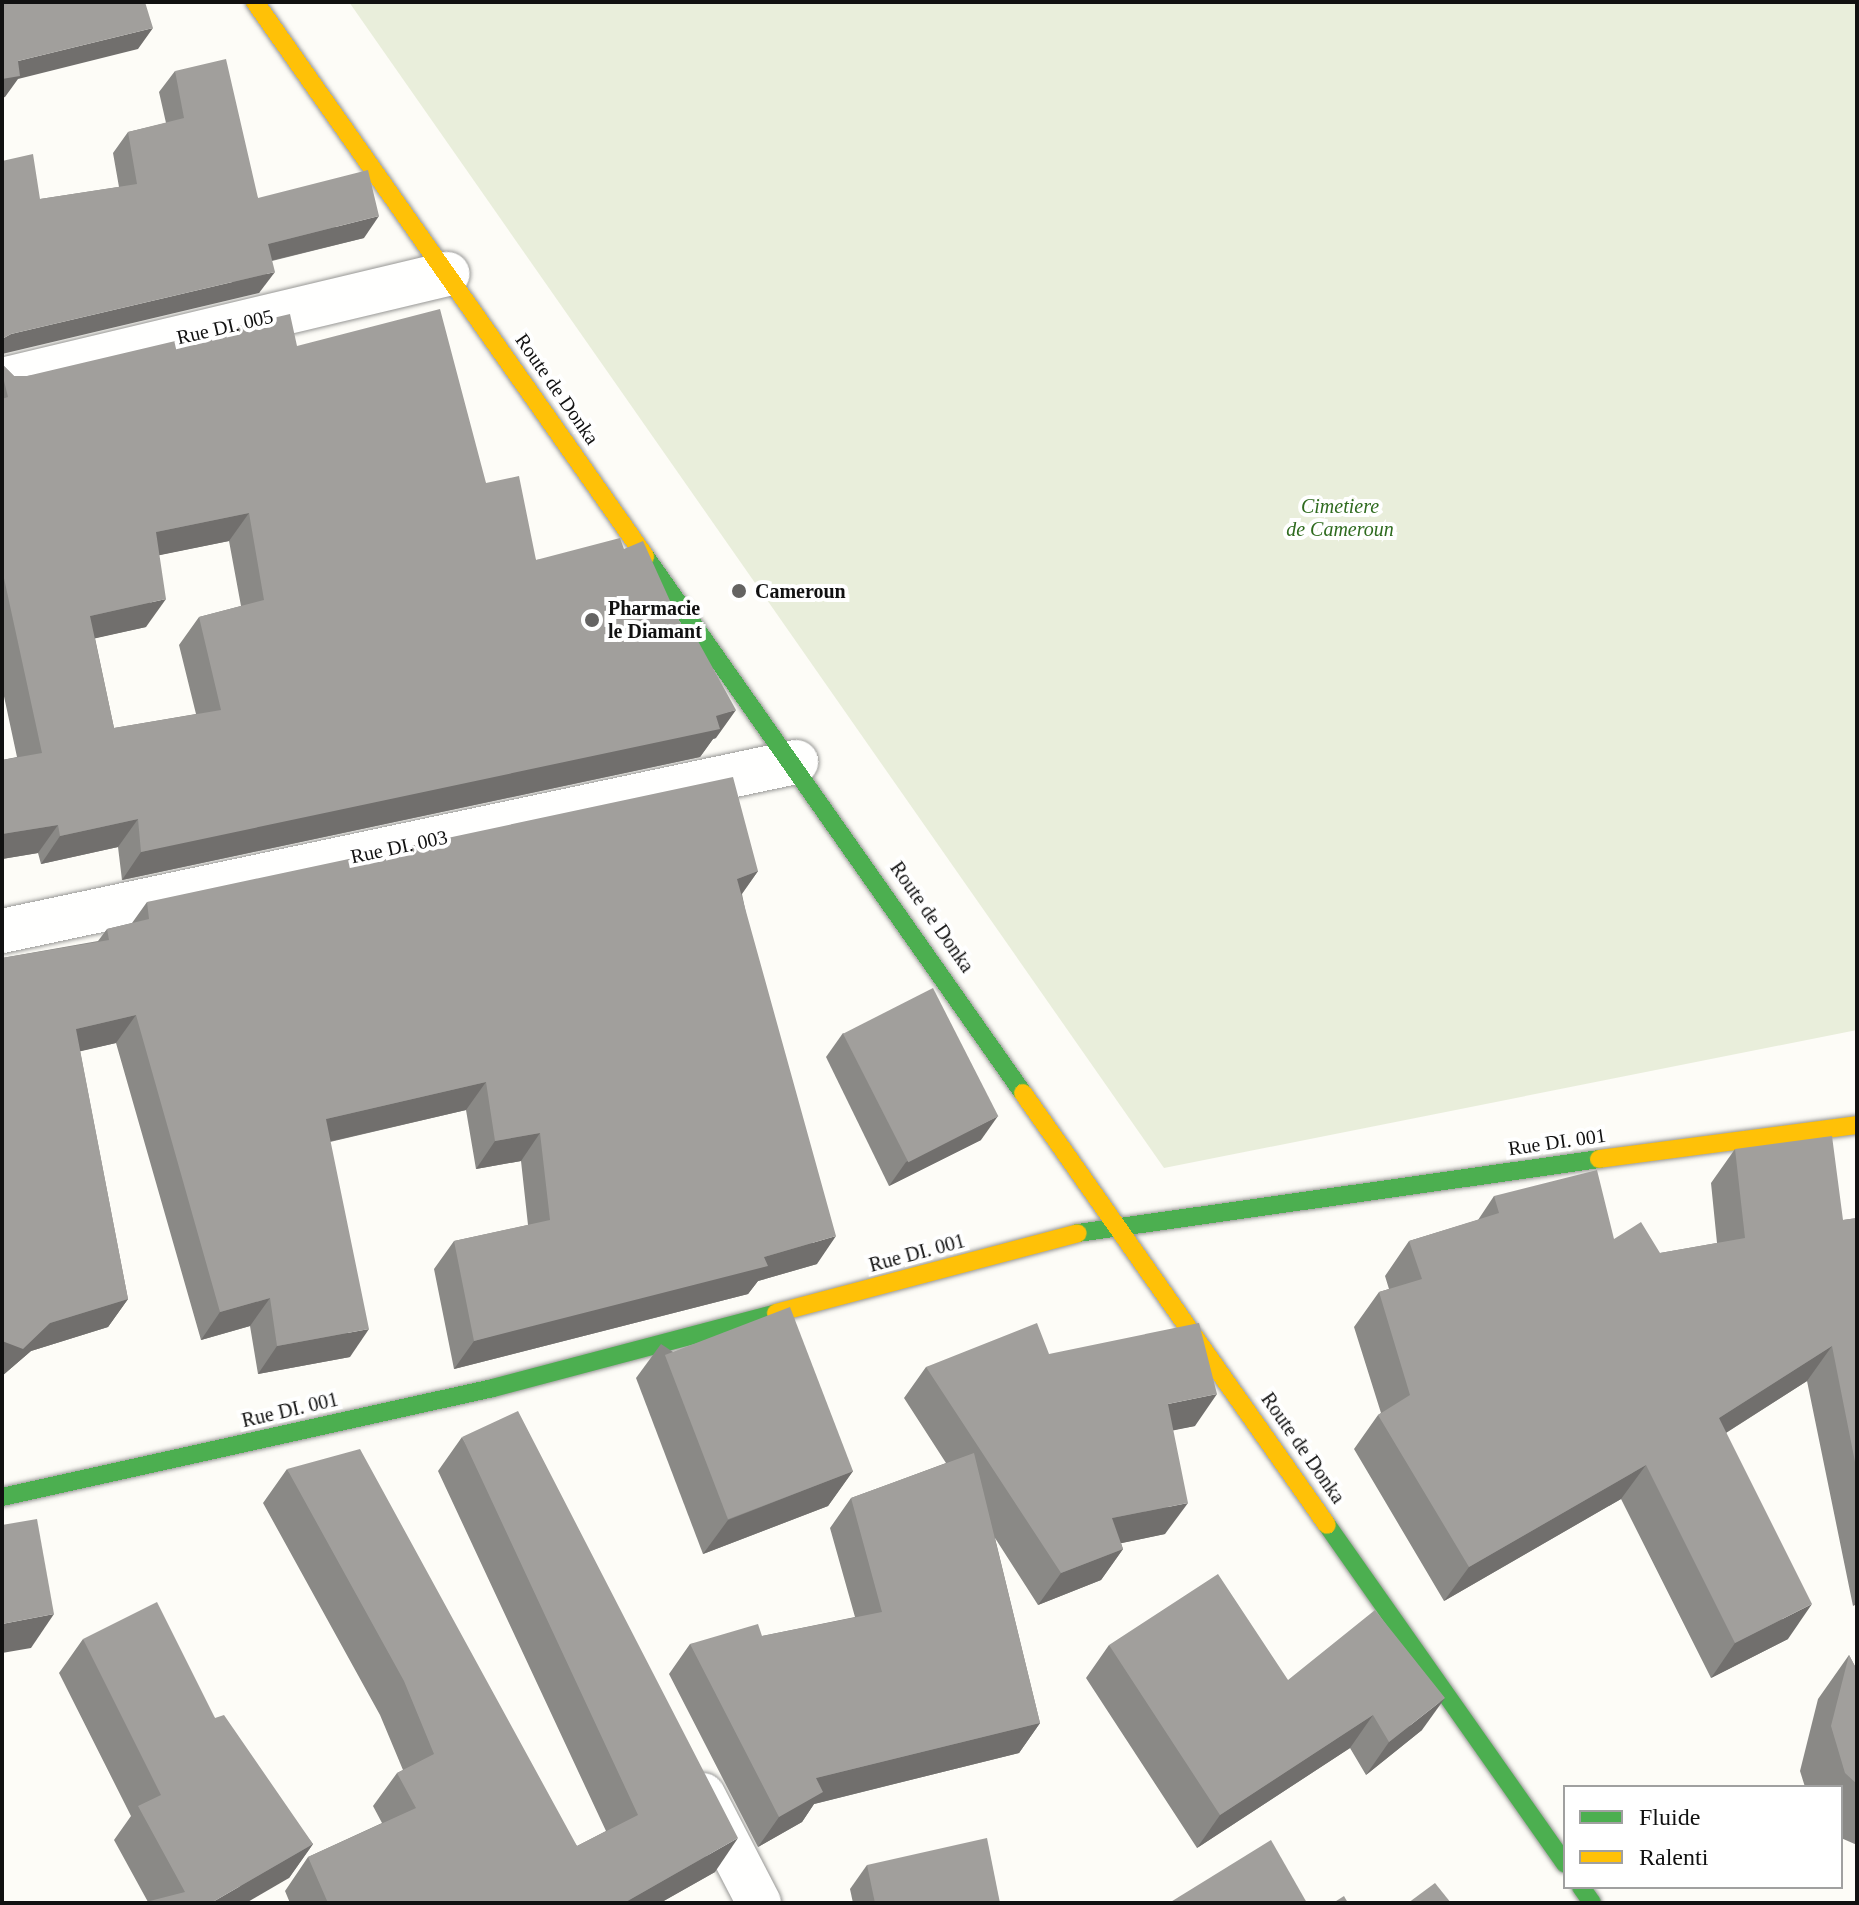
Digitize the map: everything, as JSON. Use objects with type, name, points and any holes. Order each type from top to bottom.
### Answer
[{"type":"main road","name":"Route de Donka","points":[[255,2],[796,762],[1563,1861]]},
{"type":"main road","name":"Rue DI. 001","points":[[2,1497],[493,1388],[1119,1222],[1857,1125]]},
{"type":"street","name":"Rue DI. 005","points":[[2,380],[448,274]]},
{"type":"street","name":"Rue DI. 003","points":[[2,931],[796,762]]},
{"type":"street","points":[[493,1388],[514,1429]]},
{"type":"street","points":[[687,1764],[759,1903]]},
{"type":"green space","name":"Cimetiere de Cameroun","points":[[349,2],[1857,2],[1857,1030],[1164,1168]]},
{"type":"building","points":[[2,2],[145,2],[153,28],[18,61],[20,76],[2,79]]},
{"type":"building","points":[[226,59],[258,198],[368,170],[379,216],[268,244],[275,272],[11,334],[2,339],[2,161],[33,154],[40,199],[137,184],[128,132],[184,118],[175,71]]},
{"type":"building","points":[[440,309],[486,483],[519,476],[536,560],[620,538],[624,549],[643,541],[685,634],[693,632],[736,710],[716,716],[720,729],[141,852],[138,819],[60,836],[58,825],[2,834],[2,760],[42,753],[2,569],[2,399],[8,397],[2,364],[14,376],[27,376],[290,314],[297,346]],"holes":[[[249,513],[264,600],[199,617],[221,710],[114,728],[90,616],[166,599],[156,532]]]},
{"type":"building","points":[[733,777],[758,871],[737,879],[836,1236],[764,1257],[768,1266],[474,1341],[454,1241],[550,1220],[540,1133],[495,1141],[486,1082],[326,1119],[369,1329],[277,1346],[270,1298],[220,1312],[136,1015],[76,1029],[128,1299],[50,1323],[23,1349],[2,1341],[2,958],[109,940],[107,929],[149,919],[147,902]]},
{"type":"building","points":[[933,988],[998,1116],[908,1162],[843,1034]]},
{"type":"building","points":[[1832,1136],[1843,1220],[1857,1218],[1857,1472],[1832,1346],[1719,1418],[1812,1604],[1735,1643],[1646,1465],[1469,1567],[1378,1415],[1410,1395],[1379,1292],[1422,1279],[1409,1241],[1499,1213],[1494,1196],[1597,1170],[1614,1239],[1641,1222],[1660,1253],[1745,1238],[1735,1149]]},
{"type":"building","points":[[790,1307],[853,1471],[728,1519],[665,1355]]},
{"type":"building","points":[[1037,1323],[1049,1354],[1199,1323],[1217,1394],[1168,1404],[1188,1503],[1112,1518],[1123,1549],[1061,1573],[926,1367]]},
{"type":"building","points":[[518,1411],[738,1838],[624,1903],[328,1903],[308,1857],[416,1808],[397,1773],[434,1754],[404,1681],[287,1469],[360,1449],[577,1846],[638,1815],[462,1437]]},
{"type":"building","points":[[974,1453],[1040,1723],[816,1778],[823,1792],[779,1817],[690,1644],[758,1624],[762,1636],[882,1612],[851,1498]]},
{"type":"building","points":[[37,1519],[54,1614],[2,1624],[2,1525]]},
{"type":"building","points":[[1218,1574],[1288,1680],[1375,1610],[1445,1698],[1389,1742],[1373,1715],[1220,1815],[1109,1645]]},
{"type":"building","points":[[157,1602],[215,1718],[224,1715],[313,1844],[211,1903],[142,1903],[185,1892],[138,1806],[161,1795],[83,1639]]},
{"type":"building","points":[[1849,1655],[1857,1670],[1857,1784],[1845,1773],[1831,1726]]},
{"type":"building","points":[[987,1838],[1000,1903],[875,1903],[867,1865]]},
{"type":"building","points":[[1271,1840],[1307,1903],[1169,1903]]},
{"type":"building","points":[[1435,1883],[1451,1903],[1408,1903]]},
{"type":"building","points":[[1344,1896],[1348,1903],[1333,1903]]},
{"type":"traffic: fast","points":[[645,556],[1023,1093]]},
{"type":"traffic: fast","points":[[1078,1233],[1599,1159]]},
{"type":"traffic: fast","points":[[2,1497],[493,1388],[776,1313]]},
{"type":"traffic: fast","points":[[1327,1525],[1563,1861]]},
{"type":"traffic: fast","points":[[1582,1889],[1592,1903]]},
{"type":"traffic: slow","points":[[255,2],[645,556]]},
{"type":"traffic: slow","points":[[1023,1093],[1327,1525]]},
{"type":"traffic: slow","points":[[1599,1159],[1857,1125]]},
{"type":"traffic: slow","points":[[776,1313],[1078,1233]]},
{"type":"place","name":"Cameroun","points":[[739,591]]},
{"type":"place","name":"Pharmacie le Diamant","points":[[592,620]]}]
